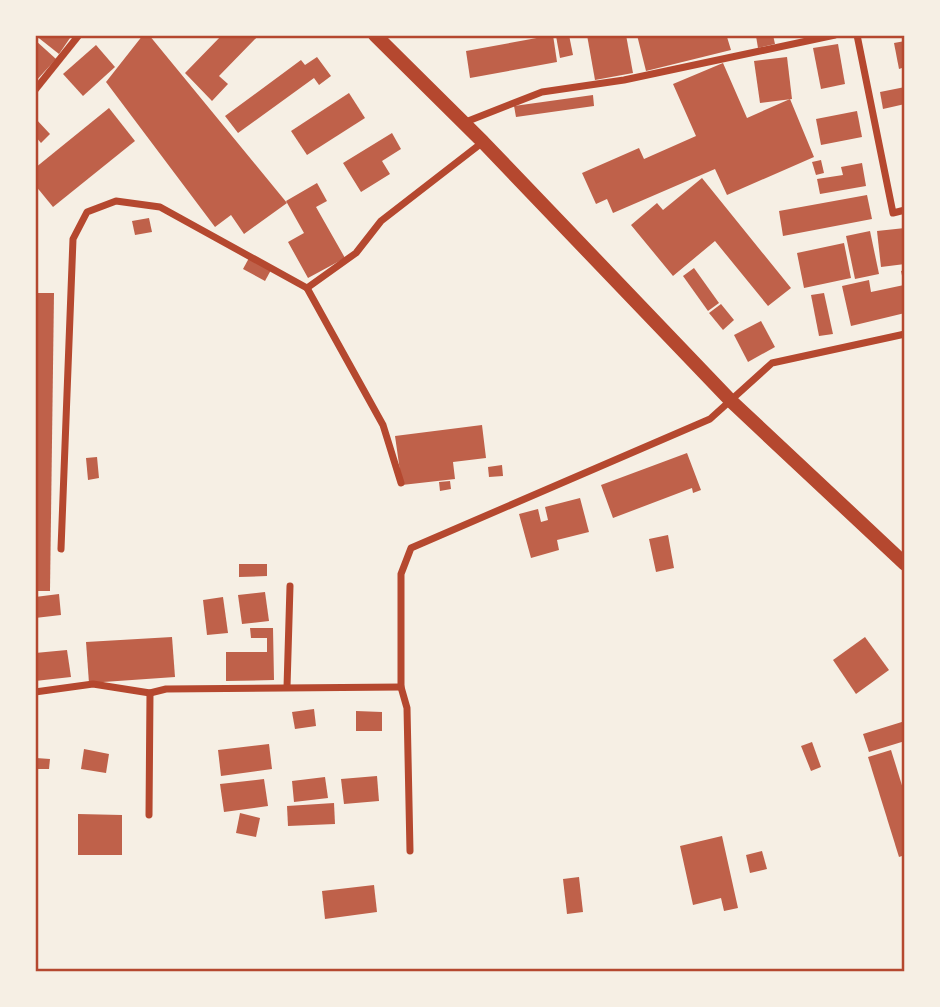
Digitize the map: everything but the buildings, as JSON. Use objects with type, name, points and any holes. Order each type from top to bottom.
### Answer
[{"type":"main road","points":[[375,35],[483,142],[731,401],[905,564]]},
{"type":"street","points":[[35,90],[79,35]]},
{"type":"street","points":[[463,123],[542,92],[624,80],[835,35]]},
{"type":"street","points":[[857,35],[893,213],[905,210]]},
{"type":"street","points":[[307,288],[356,253],[381,221],[483,142]]},
{"type":"street","points":[[61,550],[73,239],[87,212],[116,201],[160,207],[307,288],[383,425],[401,483]]},
{"type":"street","points":[[410,851],[407,708],[401,687],[401,573],[411,548],[709,419],[772,363],[905,334]]},
{"type":"street","points":[[287,687],[290,586]]},
{"type":"street","points":[[35,692],[93,684],[150,693],[166,689],[401,687]]},
{"type":"street","points":[[149,815],[150,693]]}]
